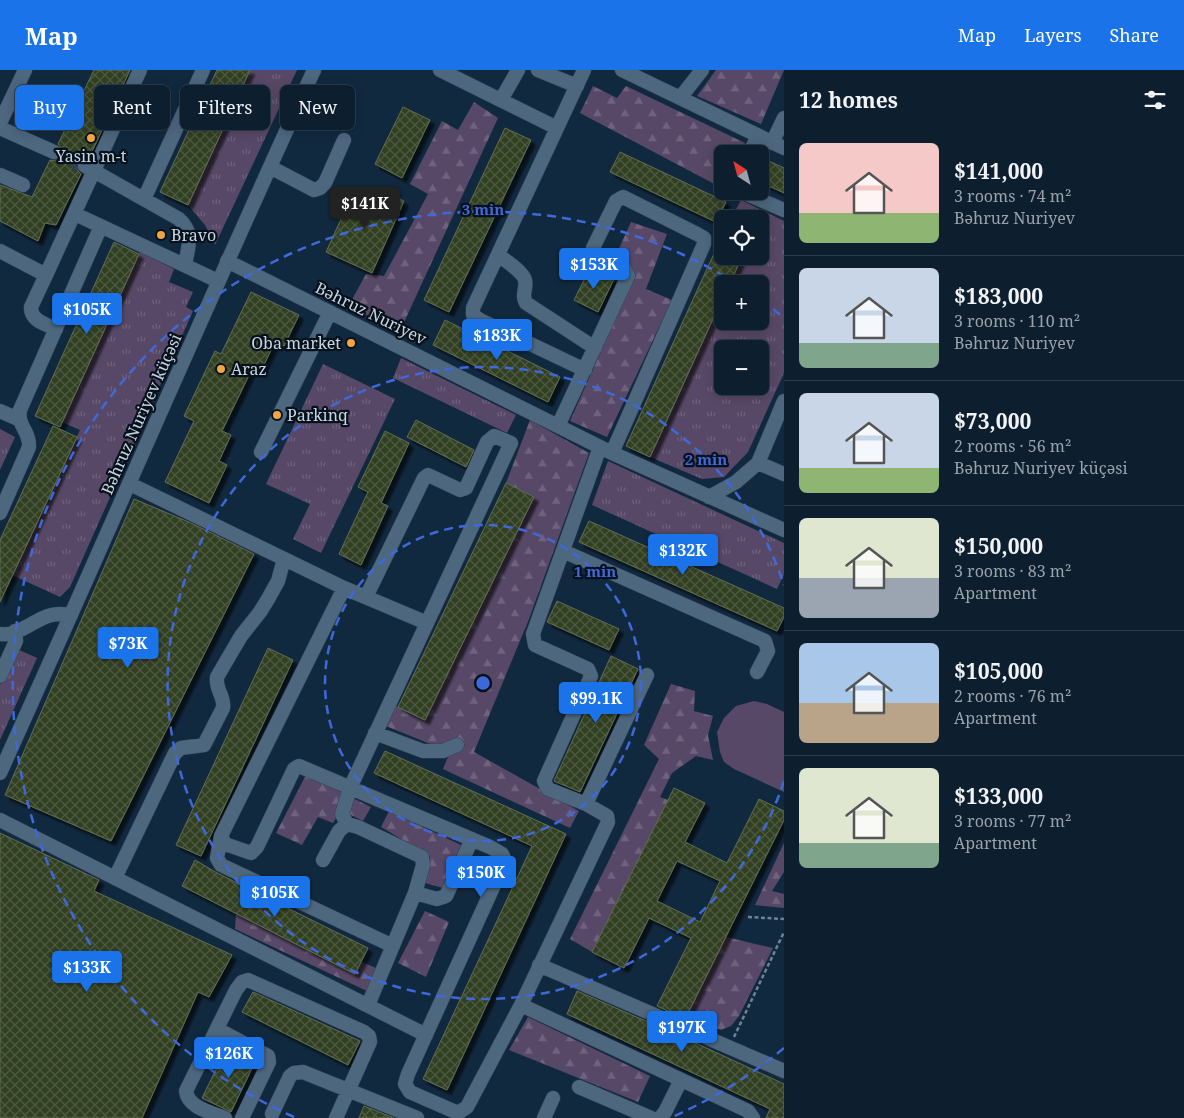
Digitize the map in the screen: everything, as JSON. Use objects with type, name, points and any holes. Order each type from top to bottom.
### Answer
[{"type":"street","points":[[0,123],[25,70]]},
{"type":"street","points":[[56,329],[34,318],[30,313],[31,307],[75,214],[90,169],[140,70]]},
{"type":"street","points":[[144,199],[203,70]]},
{"type":"street","name":"Bəhruz Nuriyev küçəsi","points":[[0,773],[130,484],[218,281],[314,70]]},
{"type":"street","points":[[440,70],[557,128]]},
{"type":"street","points":[[502,100],[518,70]]},
{"type":"street","points":[[538,70],[577,86]]},
{"type":"street","points":[[584,70],[473,308],[473,315],[585,370]]},
{"type":"street","points":[[622,70],[778,146],[784,118]]},
{"type":"street","points":[[680,98],[702,70]]},
{"type":"street","points":[[0,128],[54,152]]},
{"type":"street","points":[[754,145],[758,136]]},
{"type":"street","points":[[270,168],[314,190],[320,188],[325,183],[344,140]]},
{"type":"street","points":[[90,169],[144,199],[185,225],[190,237],[185,265]]},
{"type":"street","points":[[0,175],[23,186]]},
{"type":"street","points":[[221,836],[225,844],[250,853],[256,847],[294,770],[300,766],[490,846],[502,854],[505,861],[405,1084],[410,1092],[458,1113],[467,1107],[521,1005],[608,822],[607,816],[586,804],[548,789],[544,781],[591,676],[588,670],[535,645],[533,634],[563,551],[606,450],[704,244],[704,238],[623,198],[616,201],[593,248],[594,254],[624,268],[628,276],[558,426]]},
{"type":"street","points":[[761,200],[784,210]]},
{"type":"street","points":[[75,214],[218,281]]},
{"type":"street","points":[[18,419],[20,410],[101,226]]},
{"type":"street","points":[[0,251],[46,275]]},
{"type":"street","points":[[498,255],[522,274],[525,280],[523,298],[526,304],[595,348]]},
{"type":"street","name":"Bəhruz Nuriyev","points":[[227,261],[606,450],[784,530]]},
{"type":"street","points":[[261,452],[330,312]]},
{"type":"street","points":[[763,465],[784,401]]},
{"type":"street","points":[[0,411],[18,419],[30,439],[29,447],[0,513]]},
{"type":"street","points":[[366,597],[424,478],[428,475],[460,490],[466,488],[487,442],[494,436],[511,443],[375,733],[350,788],[342,814],[347,824],[358,827],[422,858],[423,865],[415,894],[368,1005]]},
{"type":"street","points":[[709,497],[763,465],[784,464]]},
{"type":"street","points":[[763,465],[784,474]]},
{"type":"street","points":[[130,484],[344,588],[427,623]]},
{"type":"street","points":[[563,551],[766,641],[768,651],[757,672]]},
{"type":"street","points":[[115,878],[175,753],[181,748],[204,745],[224,708],[224,703],[216,684],[217,677],[241,636],[268,599],[278,581],[284,559]]},
{"type":"street","points":[[344,588],[221,836],[217,858],[221,866],[393,946]]},
{"type":"street","points":[[0,634],[4,635],[16,631],[48,616],[58,614],[71,615]]},
{"type":"street","points":[[0,676],[16,641],[16,631]]},
{"type":"street","points":[[586,804],[647,675]]},
{"type":"street","points":[[375,733],[423,751],[443,751],[457,745]]},
{"type":"street","points":[[0,820],[426,1035]]},
{"type":"street","points":[[323,860],[339,831],[347,824]]},
{"type":"street","points":[[415,894],[437,899],[446,896],[472,839]]},
{"type":"street","points":[[540,965],[784,1071]]},
{"type":"street","points":[[225,1118],[190,1103],[186,1091],[236,990],[242,982],[248,980],[364,1032],[369,1036],[370,1042],[336,1118]]},
{"type":"street","points":[[521,1005],[748,1111],[753,1118]]},
{"type":"street","points":[[217,1029],[268,1056],[269,1062],[242,1118]]},
{"type":"street","points":[[272,1114],[290,1076],[294,1073],[303,1072],[417,1118]]},
{"type":"street","points":[[660,1118],[665,1112],[680,1080]]},
{"type":"street","points":[[579,1087],[651,1118]]},
{"type":"street","points":[[544,1118],[553,1098]]},
{"type":"path","points":[[748,917],[784,919]]},
{"type":"path","points":[[729,1047],[784,932]]},
{"type":"green space","points":[[250,70],[297,70],[290,85],[280,85],[280,106],[270,128],[270,85],[243,85]]},
{"type":"green space","points":[[716,70],[784,70],[761,124],[697,96]]},
{"type":"green space","points":[[593,86],[617,98],[626,86],[745,143],[744,145],[714,145],[714,184],[580,113]]},
{"type":"green space","points":[[474,102],[498,118],[400,331],[348,307],[366,274],[384,276],[428,194],[410,184],[442,121],[458,130]]},
{"type":"green space","points":[[222,130],[269,130],[215,245],[205,225],[188,205]]},
{"type":"green space","points":[[741,200],[761,210],[736,210]]},
{"type":"green space","points":[[769,214],[784,221],[784,373],[748,452],[724,477],[702,479],[650,457],[714,317],[714,330],[769,330],[769,275],[734,275],[738,265],[769,265]]},
{"type":"green space","points":[[631,222],[667,234],[646,289],[672,300],[607,437],[570,421],[635,275],[631,266],[617,253]]},
{"type":"green space","points":[[140,252],[174,269],[169,282],[193,292],[186,307],[193,311],[70,587],[60,597],[12,575],[80,430],[62,422]]},
{"type":"green space","points":[[401,358],[516,415],[507,433],[393,378]]},
{"type":"green space","points":[[323,364],[395,399],[321,553],[293,539],[310,504],[266,484]]},
{"type":"green space","points":[[530,420],[589,453],[529,619],[474,752],[579,811],[570,828],[443,769],[450,752],[386,726],[396,706],[425,720],[534,497],[506,483]]},
{"type":"green space","points":[[0,429],[15,437],[0,470]]},
{"type":"green space","points":[[608,461],[784,543],[784,574],[777,589],[592,505]]},
{"type":"green space","points":[[17,649],[37,658],[0,740],[0,685]]},
{"type":"green space","points":[[671,684],[695,691],[694,711],[713,716],[708,735],[713,760],[696,756],[672,773],[660,797],[668,800],[592,952],[570,939],[659,759],[644,745]]},
{"type":"green space","points":[[754,701],[767,704],[784,712],[784,792],[734,769],[724,762],[720,752],[717,732],[724,718],[736,706]]},
{"type":"green space","points":[[306,775],[371,807],[363,821],[341,810],[333,823],[318,817],[302,845],[276,833]]},
{"type":"green space","points":[[389,811],[461,845],[443,888],[425,883],[430,856],[381,827]]},
{"type":"green space","points":[[784,843],[784,872],[772,891],[784,894],[784,908],[755,905]]},
{"type":"green space","points":[[425,911],[449,922],[426,977],[398,963]]},
{"type":"green space","points":[[236,914],[355,974],[362,962],[376,968],[367,991],[235,929]]},
{"type":"green space","points":[[726,937],[773,948],[739,1016],[731,1026],[721,1030],[685,1018]]},
{"type":"green space","points":[[528,1017],[650,1076],[638,1102],[509,1050]]},
{"type":"building","points":[[94,70],[130,70],[123,85],[94,85],[94,130],[102,130],[89,158],[81,158],[77,162],[77,170],[81,174],[56,225],[45,223],[38,241],[0,221],[0,185],[32,197],[50,160],[55,161],[62,156],[63,151],[58,144],[65,130],[84,130],[84,91]]},
{"type":"building","points":[[217,70],[250,70],[243,85],[210,85]]},
{"type":"building","points":[[403,107],[430,120],[402,178],[375,164]]},
{"type":"building","points":[[505,128],[531,140],[449,312],[424,300]]},
{"type":"building","points":[[189,130],[222,130],[188,205],[160,192]]},
{"type":"building","points":[[620,152],[714,196],[714,200],[726,202],[722,210],[714,210],[714,221],[610,172]]},
{"type":"building","points":[[769,161],[784,168],[784,193],[769,186]]},
{"type":"building","points":[[378,189],[404,201],[372,273],[326,252],[353,193],[372,201]]},
{"type":"building","points":[[114,242],[139,254],[60,427],[35,416]]},
{"type":"building","points":[[714,254],[714,265],[738,265],[734,275],[714,275],[714,317],[650,457],[626,446]]},
{"type":"building","points":[[590,268],[614,279],[598,312],[574,300]]},
{"type":"building","points":[[251,292],[299,315],[284,346],[275,342],[260,373],[252,369],[222,431],[231,435],[219,461],[227,465],[209,503],[165,482],[194,421],[184,416],[215,351],[221,354]]},
{"type":"building","points":[[445,320],[560,377],[548,402],[433,345]]},
{"type":"building","points":[[416,420],[474,450],[466,467],[407,437]]},
{"type":"building","points":[[53,426],[77,437],[0,602],[0,540]]},
{"type":"building","points":[[385,431],[409,443],[381,503],[388,506],[361,565],[339,554],[368,492],[358,487]]},
{"type":"building","points":[[506,483],[534,497],[425,720],[398,707]]},
{"type":"building","points":[[134,499],[191,523],[254,554],[111,841],[5,795]]},
{"type":"building","points":[[589,521],[784,608],[784,617],[777,631],[579,542]]},
{"type":"building","points":[[557,601],[619,629],[609,650],[547,622]]},
{"type":"building","points":[[268,648],[293,660],[201,856],[176,845]]},
{"type":"building","points":[[611,656],[638,669],[580,792],[554,781]]},
{"type":"building","points":[[385,751],[566,834],[447,1090],[423,1079],[532,846],[374,773]]},
{"type":"building","points":[[674,788],[705,803],[685,842],[727,863],[759,799],[784,811],[784,820],[685,1019],[657,1006],[691,938],[649,918],[624,968],[592,952]],"holes":[[[677,861],[720,881],[700,922],[657,901]]]},
{"type":"building","points":[[0,833],[99,880],[94,891],[232,955],[209,997],[198,992],[142,1118],[0,1118]]},
{"type":"building","points":[[195,860],[217,873],[368,948],[355,974],[182,886]]},
{"type":"building","points":[[577,991],[784,1084],[784,1118],[766,1118],[770,1109],[567,1014]]},
{"type":"building","points":[[253,992],[360,1041],[348,1065],[242,1012]]},
{"type":"building","points":[[228,1045],[256,1060],[231,1112],[202,1098]]},
{"type":"building","points":[[364,1106],[394,1118],[359,1118]]},
{"type":"tunnel","points":[[54,152],[85,166]]},
{"type":"place","name":"Yasin m-t","points":[[91,138]]},
{"type":"place","name":"Bravo","points":[[161,235]]},
{"type":"place","name":"Oba market","points":[[351,343]]},
{"type":"place","name":"Araz","points":[[221,369]]},
{"type":"place","name":"Parkinq","points":[[277,415]]}]
